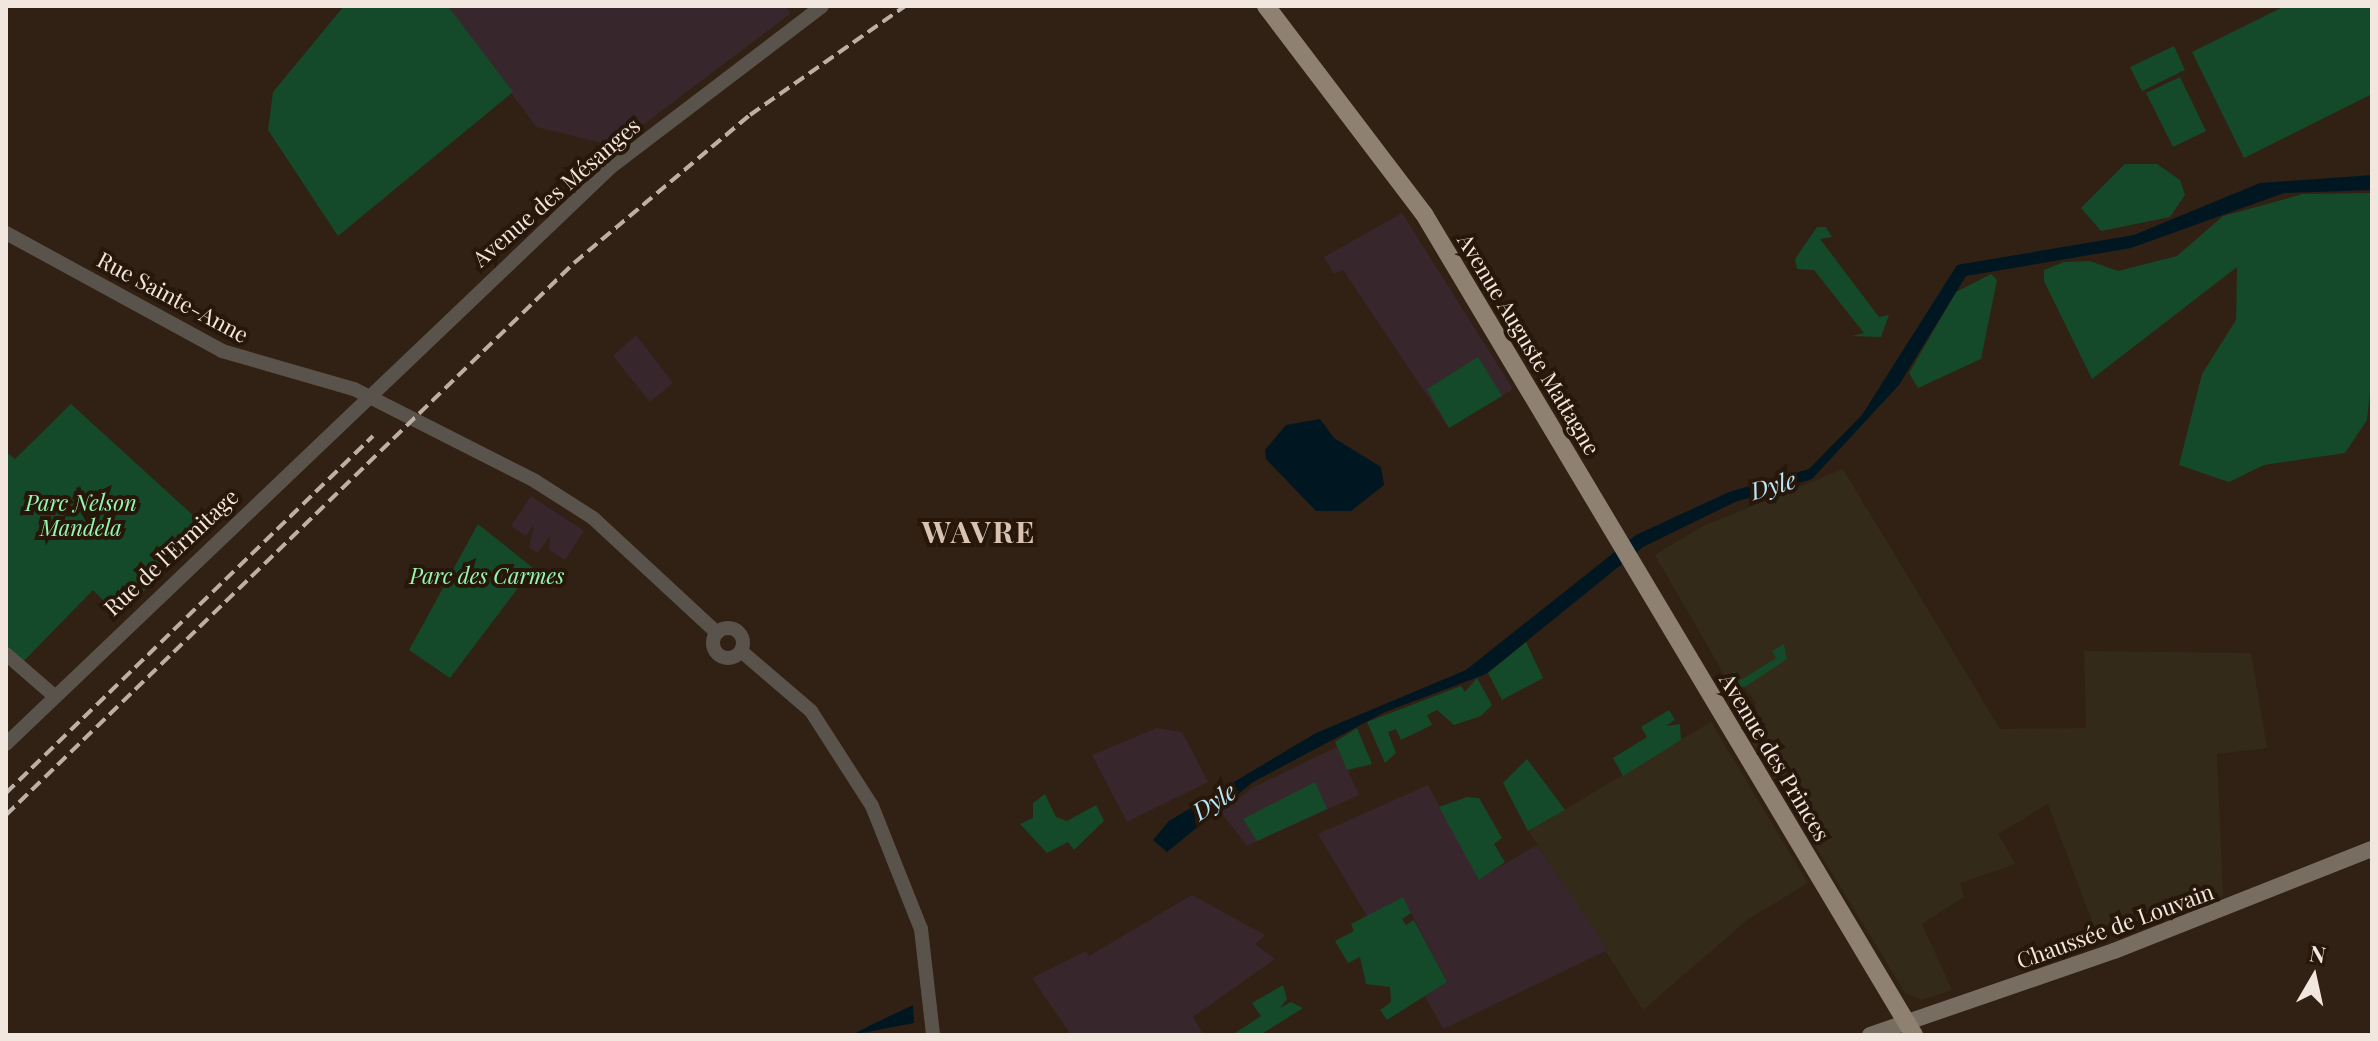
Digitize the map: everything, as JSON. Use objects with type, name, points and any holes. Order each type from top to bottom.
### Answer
[{"type":"main road","name":"Avenue Auguste Mattagne","points":[[1266,6],[1412,197],[1604,516]]},
{"type":"main road","name":"Avenue des Princes","points":[[1604,516],[1910,1029]]},
{"type":"main road","name":"Chaussée de Louvain","points":[[1870,1035],[1910,1029],[2372,849]]},
{"type":"street","name":"Avenue des Mésanges","points":[[372,398],[611,167],[822,6]]},
{"type":"street","name":"Rue Sainte-Anne","points":[[6,233],[222,351],[354,389],[535,481],[593,518],[717,633],[718,653],[741,651],[811,711],[872,806],[921,929],[932,1026]]},
{"type":"street","name":"Rue de l'Ermitage","points":[[6,744],[52,694],[372,398]]},
{"type":"street","points":[[6,654],[52,694]]},
{"type":"shaded area","points":[[448,6],[785,6],[791,13],[615,146],[536,127]]},
{"type":"shaded area","points":[[1402,213],[1513,389],[1449,428],[1343,270],[1334,274],[1324,257]]},
{"type":"shaded area","points":[[636,335],[673,383],[650,402],[613,356]]},
{"type":"shaded area","points":[[1843,469],[2000,729],[2086,728],[2084,651],[2251,653],[2267,748],[2217,754],[2223,896],[2099,940],[2048,804],[1998,834],[2016,864],[1960,883],[1964,897],[1922,924],[1952,990],[1922,1000],[1905,993],[1743,727],[1756,703],[1745,688],[1730,685],[1655,555],[1701,527]]},
{"type":"shaded area","points":[[531,496],[584,531],[565,560],[549,550],[550,536],[538,553],[529,548],[534,525],[526,536],[511,526]]},
{"type":"shaded area","points":[[1711,722],[1808,883],[1747,920],[1643,1010],[1529,831]]},
{"type":"shaded area","points":[[1157,728],[1182,732],[1208,782],[1127,822],[1092,755]]},
{"type":"shaded area","points":[[1337,747],[1359,795],[1247,846],[1221,812],[1252,788]]},
{"type":"shaded area","points":[[1428,785],[1479,879],[1537,845],[1608,950],[1443,1029],[1425,996],[1447,982],[1403,897],[1367,916],[1318,834]]},
{"type":"shaded area","points":[[1192,895],[1265,935],[1255,944],[1275,959],[1193,1017],[1204,1035],[1071,1035],[1032,978],[1086,951],[1089,956]]},
{"type":"green space","points":[[344,6],[448,6],[513,92],[338,236],[268,130],[273,92]]},
{"type":"green space","points":[[2285,6],[2372,6],[2372,94],[2244,158],[2192,52]]},
{"type":"green space","points":[[2174,46],[2185,70],[2142,91],[2130,67]]},
{"type":"green space","points":[[2180,77],[2206,131],[2173,147],[2146,93]]},
{"type":"green space","points":[[2125,164],[2157,164],[2180,180],[2185,195],[2170,217],[2101,231],[2081,208]]},
{"type":"green space","points":[[2372,193],[2372,374],[2367,420],[2345,453],[2264,465],[2229,482],[2179,465],[2202,374],[2236,320],[2237,267],[2092,379],[2044,281],[2044,270],[2064,262],[2090,261],[2118,271],[2177,256],[2223,216],[2303,194]]},
{"type":"green space","points":[[1817,227],[1826,227],[1832,237],[1820,239],[1879,317],[1889,315],[1881,337],[1852,336],[1864,333],[1814,270],[1797,269],[1795,259]]},
{"type":"green space","points":[[1991,274],[1997,280],[1981,359],[1918,388],[1909,373],[1956,292]]},
{"type":"green space","points":[[1478,357],[1502,396],[1449,428],[1427,389]]},
{"type":"green space","name":"Parc Nelson Mandela","points":[[71,404],[196,518],[198,541],[118,615],[93,590],[21,664],[6,652],[6,452],[15,459]]},
{"type":"green space","name":"Parc des Carmes","points":[[478,524],[533,568],[450,678],[409,650]]},
{"type":"green space","points":[[1526,642],[1543,678],[1502,700],[1488,673]]},
{"type":"green space","points":[[1784,644],[1787,659],[1745,687],[1730,685],[1726,677],[1735,671],[1741,680],[1776,658],[1772,651]]},
{"type":"green space","points":[[1477,678],[1492,705],[1481,716],[1454,725],[1437,710],[1427,715],[1432,725],[1401,740],[1396,729],[1388,732],[1396,753],[1385,763],[1367,722],[1461,686],[1465,692]]},
{"type":"green space","points":[[1669,710],[1675,720],[1666,726],[1680,724],[1681,740],[1623,776],[1613,758],[1647,737],[1641,727]]},
{"type":"green space","points":[[1357,728],[1372,764],[1347,770],[1335,742]]},
{"type":"green space","points":[[1527,759],[1565,810],[1528,831],[1503,783]]},
{"type":"green space","points":[[1315,782],[1327,809],[1257,841],[1243,819]]},
{"type":"green space","points":[[1045,794],[1056,817],[1067,821],[1096,805],[1104,821],[1074,850],[1068,842],[1047,853],[1020,824],[1033,818],[1033,803]]},
{"type":"green space","points":[[1467,797],[1479,798],[1502,838],[1494,844],[1505,862],[1479,880],[1439,807]]},
{"type":"green space","points":[[1403,897],[1411,913],[1402,919],[1406,925],[1414,920],[1447,982],[1387,1020],[1380,1010],[1391,1002],[1390,987],[1366,984],[1360,957],[1348,963],[1335,941],[1354,931],[1351,924]]},
{"type":"green space","points":[[1283,985],[1287,999],[1280,1008],[1291,1002],[1303,1008],[1260,1035],[1232,1035],[1261,1016],[1252,1003]]},
{"type":"water","name":"Dyle","points":[[2372,175],[2372,190],[2284,193],[2131,248],[1966,276],[1899,385],[1812,479],[1735,502],[1643,547],[1486,674],[1385,712],[1253,782],[1167,852],[1153,840],[1169,821],[1316,733],[1466,670],[1636,535],[1729,492],[1809,469],[1862,415],[1957,265],[2134,235],[2260,183]]},
{"type":"water","points":[[1320,419],[1334,438],[1381,467],[1384,485],[1351,511],[1316,511],[1266,459],[1265,450],[1286,425]]},
{"type":"water","points":[[913,1005],[914,1023],[852,1035],[873,1024]]},
{"type":"railway","points":[[6,815],[574,263],[750,115],[905,6]]},
{"type":"railway","points":[[6,793],[373,436]]},
{"type":"district","name":"WAVRE","points":[[979,531]]}]
